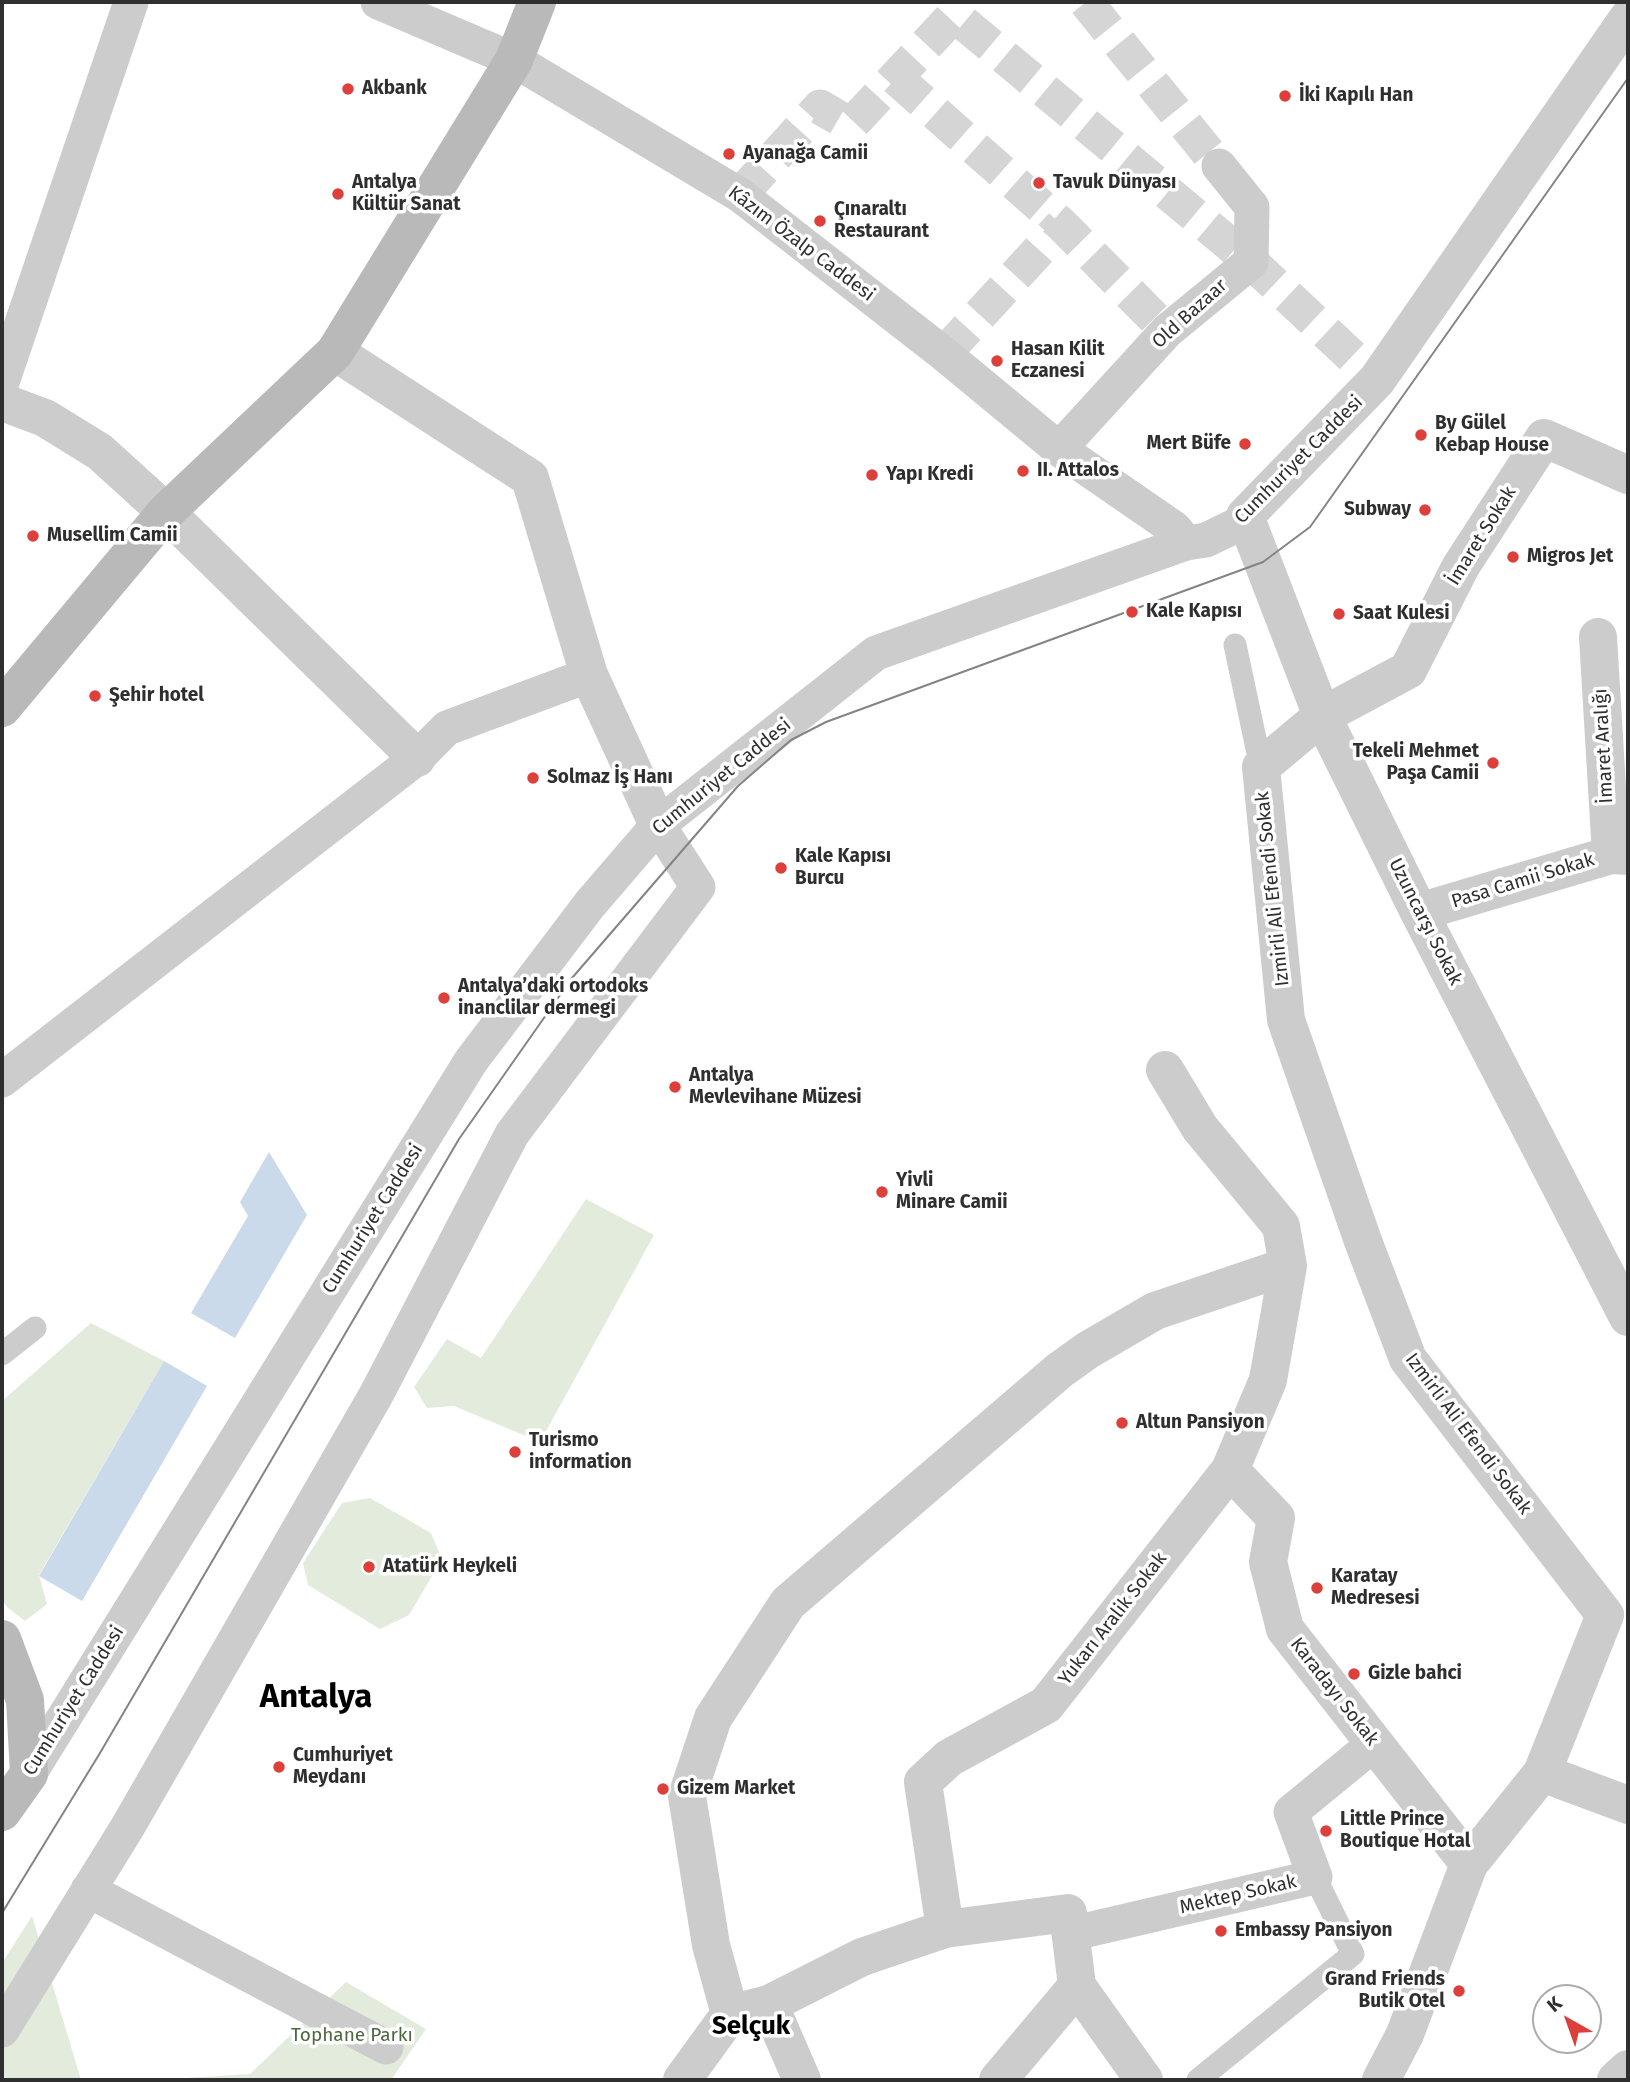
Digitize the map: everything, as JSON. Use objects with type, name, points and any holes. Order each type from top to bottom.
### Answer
[{"type":"main road","points":[[2,708],[166,512],[335,352],[514,60],[537,2]]},
{"type":"main road","points":[[2,1639],[25,1700],[29,1774]]},
{"type":"main road","name":"Cumhuriyet Caddesi","points":[[2,1812],[29,1774]]},
{"type":"street","points":[[2,382],[131,2]]},
{"type":"street","name":"Kâzım Özalp Caddesi","points":[[378,2],[514,60],[740,195],[944,354],[1059,449],[1175,529],[1186,542]]},
{"type":"street","name":"Cumhuriyet Caddesi","points":[[29,1774],[471,1061],[590,904],[658,825],[876,653],[1186,542],[1206,540],[1237,525],[1377,380],[1628,18]]},
{"type":"street","name":"Old Bazaar","points":[[1059,449],[1167,331],[1251,262],[1252,207],[1219,166]]},
{"type":"street","points":[[2,2030],[127,1828],[376,1395],[512,1134],[698,887],[658,825],[589,675],[530,478],[335,352]]},
{"type":"street","points":[[2,402],[45,418],[100,452],[166,512],[417,758]]},
{"type":"street","name":"İmaret Sokak","points":[[1322,716],[1408,670],[1461,566],[1544,438],[1628,475]]},
{"type":"street","name":"Uzuncarşı Sokak","points":[[1245,516],[1322,716],[1419,912],[1628,1317]]},
{"type":"street","name":"İmaret Aralığı","points":[[1598,637],[1620,855]]},
{"type":"street","points":[[2,1080],[417,758],[447,729],[589,675]]},
{"type":"street","name":"Izmirli Ali Efendi Sokak","points":[[1322,716],[1261,767],[1286,1020],[1363,1241],[1408,1359],[1605,1615],[1542,1773],[1469,1864],[1405,2034],[1381,2080]]},
{"type":"street","name":"Pasa Camii Sokak","points":[[1419,912],[1620,855]]},
{"type":"street","points":[[730,2014],[710,1945],[687,1796],[713,1718],[788,1603],[1060,1370],[1088,1350],[1155,1311],[1289,1266],[1281,1226],[1200,1128],[1166,1070]]},
{"type":"street","name":"Yukarı Aralik Sokak","points":[[945,1929],[923,1782],[950,1758],[1045,1705],[1230,1470],[1268,1380],[1289,1266]]},
{"type":"street","name":"Karadayı Sokak","points":[[1230,1470],[1276,1518],[1268,1562],[1285,1629],[1469,1864]]},
{"type":"street","name":"Mektep Sokak","points":[[1070,1934],[1315,1877],[1291,1812],[1374,1744]]},
{"type":"street","points":[[1542,1773],[1628,1805]]},
{"type":"street","points":[[88,1890],[386,2048]]},
{"type":"street","points":[[682,2080],[730,2014],[769,2004],[862,1957],[945,1929],[1068,1913],[1077,1986],[1144,2080]]},
{"type":"street","points":[[998,2080],[1077,1986]]},
{"type":"street","points":[[769,2004],[802,2080]]},
{"type":"street","points":[[1616,2080],[1628,2069]]},
{"type":"lane","points":[[1235,645],[1261,767]]},
{"type":"lane","points":[[2,1354],[35,1328]]},
{"type":"lane","points":[[1198,2080],[1353,1954],[1315,1877]]},
{"type":"green space","points":[[586,1199],[654,1235],[540,1442],[454,1406],[427,1408],[414,1387],[447,1339],[481,1358]]},
{"type":"green space","points":[[91,1323],[164,1361],[39,1575],[47,1604],[25,1621],[2,1600],[2,1401]]},
{"type":"green space","points":[[370,1498],[431,1533],[442,1559],[409,1615],[380,1629],[308,1585],[303,1563],[342,1503]]},
{"type":"green space","points":[[32,1916],[81,2080],[2,2080],[2,1963]]},
{"type":"green space","name":"Tophane Parkı","points":[[346,1982],[426,2029],[391,2080],[154,2080],[250,2074]]},
{"type":"water","points":[[269,1152],[307,1215],[235,1338],[191,1313],[248,1216],[240,1202]]},
{"type":"water","points":[[164,1361],[207,1386],[82,1601],[39,1576]]},
{"type":"tunnel","points":[[1086,2],[1219,166]]},
{"type":"tunnel","points":[[740,195],[820,107],[851,125],[954,15],[1251,262],[1377,380]]},
{"type":"tunnel","points":[[896,78],[1062,225],[1167,331]]},
{"type":"tunnel","points":[[944,354],[1062,225]]},
{"type":"tram line","points":[[2,1913],[100,1753],[459,1139],[572,978],[738,786],[791,740],[826,722],[1263,562],[1310,527],[1628,78]]},
{"type":"place","name":"Akbank","points":[[348,89]]},
{"type":"place","name":"İki Kapılı Han","points":[[1285,96]]},
{"type":"place","name":"Ayanağa Camii","points":[[729,154]]},
{"type":"place","name":"Tavuk Dünyası","points":[[1039,183]]},
{"type":"place","name":"Antalya Kültür Sanat","points":[[338,194]]},
{"type":"place","name":"Çınaraltı Restaurant","points":[[820,221]]},
{"type":"place","name":"Hasan Kilit Eczanesi","points":[[997,361]]},
{"type":"place","name":"By Gülel Kebap House","points":[[1421,435]]},
{"type":"place","name":"Mert Büfe","points":[[1245,444]]},
{"type":"place","name":"II. Attalos","points":[[1023,471]]},
{"type":"place","name":"Yapı Kredi","points":[[872,475]]},
{"type":"place","name":"Subway","points":[[1425,510]]},
{"type":"place","name":"Musellim Camii","points":[[33,536]]},
{"type":"place","name":"Migros Jet","points":[[1513,557]]},
{"type":"place","name":"Kale Kapısı","points":[[1132,612]]},
{"type":"place","name":"Saat Kulesi","points":[[1339,614]]},
{"type":"place","name":"Şehir hotel","points":[[95,696]]},
{"type":"place","name":"Tekeli Mehmet Paşa Camii","points":[[1493,763]]},
{"type":"place","name":"Solmaz İş Hanı","points":[[533,778]]},
{"type":"place","name":"Kale Kapısı Burcu","points":[[781,868]]},
{"type":"place","name":"Antalya’daki ortodoks inanclilar dermegi","points":[[444,998]]},
{"type":"place","name":"Antalya Mevlevihane Müzesi","points":[[675,1087]]},
{"type":"place","name":"Yivli Minare Camii","points":[[882,1192]]},
{"type":"place","name":"Altun Pansiyon","points":[[1122,1423]]},
{"type":"place","name":"Turismo information","points":[[515,1452]]},
{"type":"place","name":"Atatürk Heykeli","points":[[369,1567]]},
{"type":"place","name":"Karatay Medresesi","points":[[1317,1588]]},
{"type":"place","name":"Gizle bahci","points":[[1354,1674]]},
{"type":"place","name":"Cumhuriyet Meydanı","points":[[279,1767]]},
{"type":"place","name":"Gizem Market","points":[[663,1789]]},
{"type":"place","name":"Little Prince Boutique Hotal","points":[[1326,1831]]},
{"type":"place","name":"Embassy Pansiyon","points":[[1221,1931]]},
{"type":"place","name":"Grand Friends Butik Otel","points":[[1459,1991]]},
{"type":"district","name":"Antalya","points":[[316,1698]]},
{"type":"district","name":"Selçuk","points":[[751,2027]]}]
